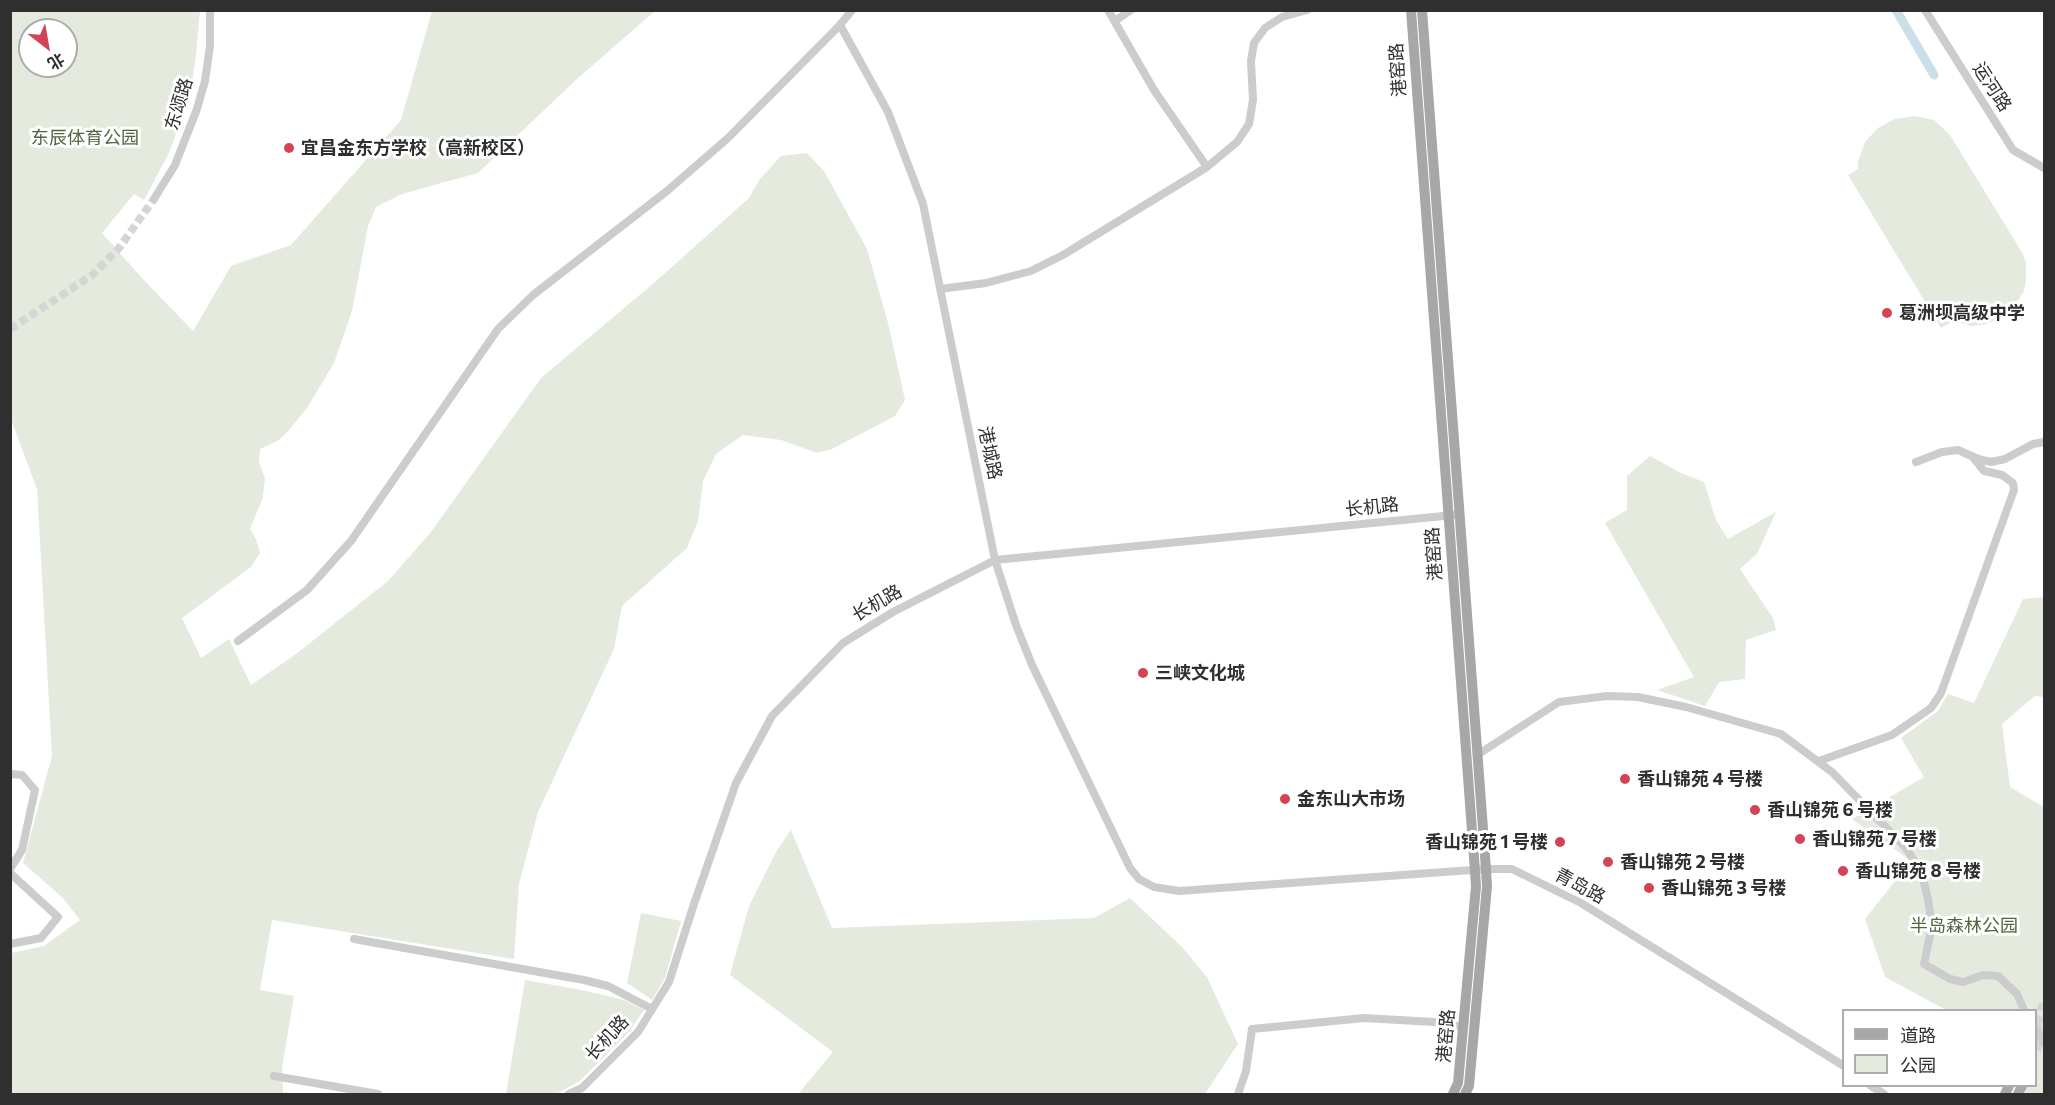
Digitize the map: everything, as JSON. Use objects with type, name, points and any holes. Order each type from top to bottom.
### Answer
[{"type":"main road","name":"港窑路","points":[[1411,10],[1448,516],[1481,870],[1487,886],[1469,1086],[1465,1095]]},
{"type":"main road","name":"港窑路","points":[[1422,10],[1477,755],[1481,870],[1476,886],[1458,1083],[1453,1095]]},
{"type":"street","name":"东颂路","points":[[154,199],[175,165],[197,109],[205,81],[210,46],[210,10]]},
{"type":"street","points":[[238,641],[308,590],[351,541],[498,328],[533,295],[667,191],[728,138],[840,25],[852,10]]},
{"type":"street","points":[[1108,10],[1154,90],[1207,167]]},
{"type":"street","points":[[1115,21],[1131,10]]},
{"type":"street","points":[[940,289],[986,283],[1031,271],[1063,255],[1207,167],[1237,142],[1249,124],[1253,100],[1251,61],[1254,43],[1265,28],[1282,17],[1307,10]]},
{"type":"street","name":"运河路","points":[[1925,10],[2013,150],[2044,168]]},
{"type":"street","name":"港城路","points":[[840,25],[888,112],[920,195],[995,560],[1016,625],[1032,665],[1130,868],[1139,879],[1154,887]]},
{"type":"street","points":[[1916,462],[1942,452],[1958,450],[1991,462],[2005,459],[2033,444],[2044,442]]},
{"type":"street","points":[[1819,761],[1892,735],[1931,708],[1941,693],[2014,490],[2013,483],[2002,475],[1984,471],[1972,456]]},
{"type":"street","name":"长机路","points":[[568,1095],[582,1088],[638,1032],[669,982],[736,783],[772,716],[843,643],[893,612],[995,560],[1459,515]]},
{"type":"street","points":[[1477,755],[1559,702],[1607,696],[1638,697],[1686,707],[1781,734],[1819,761],[1906,848],[1921,871],[1932,926],[1924,964],[1950,979],[1963,982],[1983,975],[1998,976],[2017,994],[2023,1009]]},
{"type":"street","points":[[10,774],[22,775],[35,790],[22,850],[10,871],[58,917],[40,938],[10,944]]},
{"type":"street","name":"青岛路","points":[[1154,887],[1179,891],[1481,870],[1512,870],[1581,903],[1842,1065]]},
{"type":"street","points":[[354,939],[584,980],[608,987],[652,1009]]},
{"type":"street","points":[[1238,1095],[1246,1071],[1252,1029],[1364,1018],[1434,1022],[1463,1027]]},
{"type":"street","points":[[274,1076],[378,1095]]},
{"type":"green space","name":"东辰体育公园","points":[[11,10],[200,11],[190,95],[169,153],[144,200],[134,194],[102,233],[193,331],[231,266],[291,245],[401,120],[432,11],[655,11],[578,78],[478,173],[402,194],[376,207],[368,226],[352,311],[334,363],[307,408],[289,430],[279,440],[260,449],[259,462],[265,478],[263,497],[250,529],[260,553],[251,567],[182,618],[201,658],[229,639],[251,685],[296,654],[388,581],[431,532],[541,378],[655,282],[749,198],[759,180],[781,156],[807,153],[824,171],[867,249],[888,323],[905,400],[895,416],[832,449],[817,453],[781,440],[743,435],[716,454],[703,481],[698,521],[687,548],[622,606],[614,649],[538,812],[519,884],[514,959],[272,920],[260,990],[294,996],[282,1068],[283,1092],[297,1094],[11,1094],[11,953],[44,946],[80,920],[62,897],[23,863],[52,756],[37,489],[11,419]]},
{"type":"green space","points":[[1915,116],[1934,120],[1950,135],[2023,254],[2026,263],[2024,291],[2018,301],[2003,316],[1987,324],[1971,326],[1953,321],[1941,328],[1848,175],[1858,169],[1858,161],[1865,142],[1878,128],[1895,119]]},
{"type":"green space","points":[[1650,456],[1681,473],[1704,482],[1716,520],[1728,539],[1776,512],[1757,554],[1740,569],[1773,618],[1776,630],[1746,640],[1745,679],[1719,682],[1705,706],[1657,690],[1694,677],[1605,523],[1627,510],[1627,476]]},
{"type":"green space","name":"半岛森林公园","points":[[2044,597],[2044,697],[2035,696],[2002,724],[2010,787],[2044,807],[2044,1094],[2025,1094],[2026,1087],[2037,1087],[2037,1009],[1944,1009],[1885,977],[1865,919],[1911,861],[1852,819],[1924,777],[1901,738],[1938,711],[1948,694],[1974,703],[2023,599]]},
{"type":"green space","points":[[791,830],[832,928],[1094,918],[1130,898],[1182,947],[1207,977],[1238,1044],[1205,1094],[798,1094],[833,1052],[730,975],[749,906],[777,850]]},
{"type":"green space","points":[[641,913],[681,921],[665,978],[652,1000],[627,983]]},
{"type":"green space","points":[[525,980],[624,1000],[644,1010],[629,1032],[580,1081],[556,1094],[506,1094]]},
{"type":"waterway","points":[[1896,10],[1934,75]]},
{"type":"tunnel","points":[[10,329],[91,276],[119,248],[154,199]]},
{"type":"tunnel","points":[[2037,1022],[2044,1004]]},
{"type":"tunnel","points":[[2037,1047],[2044,1027]]},
{"type":"place","name":"宜昌金东方学校（高新校区）","points":[[289,148]]},
{"type":"place","name":"葛洲坝高级中学","points":[[1887,313]]},
{"type":"place","name":"三峡文化城","points":[[1143,673]]},
{"type":"place","name":"香山锦苑 4 号楼","points":[[1625,779]]},
{"type":"place","name":"金东山大市场","points":[[1285,799]]},
{"type":"place","name":"香山锦苑 6 号楼","points":[[1755,810]]},
{"type":"place","name":"香山锦苑 7 号楼","points":[[1800,839]]},
{"type":"place","name":"香山锦苑 1 号楼","points":[[1560,842]]},
{"type":"place","name":"香山锦苑 2 号楼","points":[[1608,862]]},
{"type":"place","name":"香山锦苑 8 号楼","points":[[1843,871]]},
{"type":"place","name":"香山锦苑 3 号楼","points":[[1649,888]]}]
